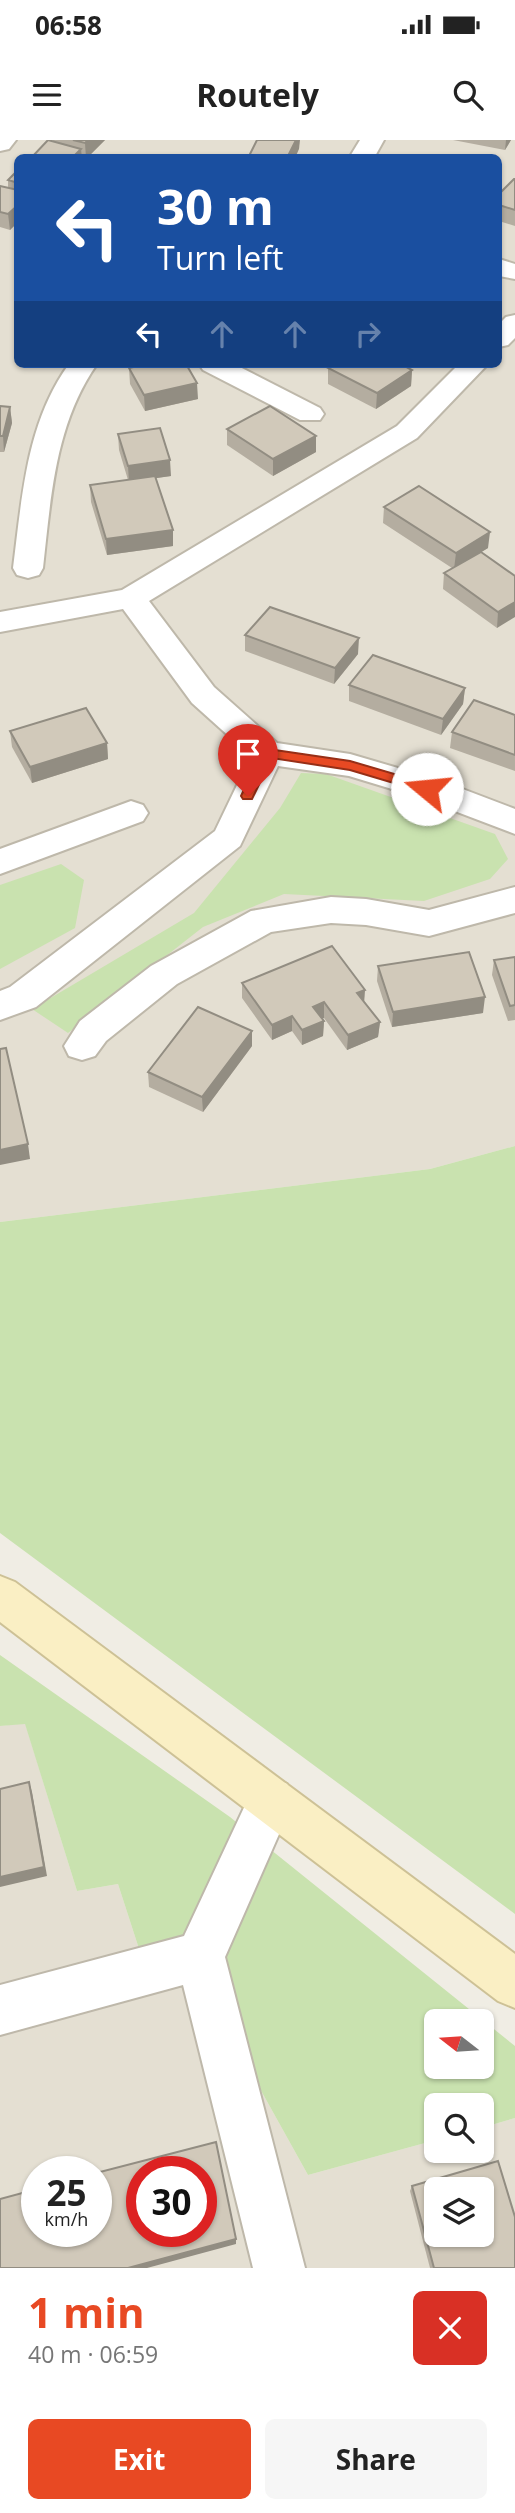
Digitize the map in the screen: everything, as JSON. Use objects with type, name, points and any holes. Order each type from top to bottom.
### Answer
[{"type":"main road","points":[[0,1596],[515,1984]]},
{"type":"street","points":[[0,144],[4,140]]},
{"type":"street","points":[[502,336],[515,323]]},
{"type":"street","points":[[28,568],[44,452],[71,377],[79,368]]},
{"type":"street","points":[[220,368],[310,414]]},
{"type":"street","points":[[0,622],[131,598],[407,432],[470,368]]},
{"type":"street","points":[[131,598],[203,695],[268,753],[350,765],[427,789],[515,822]]},
{"type":"street","points":[[0,1006],[23,997],[228,838],[268,753]]},
{"type":"street","points":[[0,862],[131,813]]},
{"type":"street","points":[[82,1046],[93,1031],[164,975],[263,920],[331,910],[366,912],[429,923],[515,900]]},
{"type":"street","points":[[271,1800],[200,1956],[279,2268]]},
{"type":"street","points":[[0,2010],[200,1956]]},
{"type":"shaded area","points":[[0,140],[515,140],[515,1146],[430,1169],[0,1222]]},
{"type":"shaded area","points":[[25,1723],[77,1891],[118,1884],[142,1958],[185,1954],[308,2175],[424,2143],[424,2163],[494,2163],[494,2124],[515,2118],[515,2268],[0,2268],[0,1726]]},
{"type":"green space","points":[[301,773],[326,774],[495,834],[508,859],[490,879],[424,901],[284,894],[203,927],[68,1033],[32,1009],[194,913],[280,808]]},
{"type":"green space","points":[[61,864],[84,880],[75,928],[0,969],[0,885]]},
{"type":"green space","points":[[515,1146],[515,1914],[0,1533],[0,1222],[430,1169]]},
{"type":"green space","points":[[0,1655],[230,1817],[469,2009],[424,2009],[424,2079],[494,2079],[494,2029],[515,2046],[515,2118],[494,2124],[494,2093],[424,2093],[424,2143],[308,2175],[185,1954],[142,1958],[118,1884],[77,1891],[25,1724],[0,1726]]},
{"type":"building","points":[[48,140],[81,149],[76,154],[35,154]]},
{"type":"building","points":[[257,140],[296,140],[289,154],[250,154]]},
{"type":"building","points":[[515,179],[515,210],[502,206],[502,191]]},
{"type":"building","points":[[0,186],[14,189],[14,209],[8,214],[0,212]]},
{"type":"building","points":[[129,368],[188,368],[197,383],[144,395]]},
{"type":"building","points":[[328,368],[412,370],[377,393]]},
{"type":"building","points":[[0,406],[10,407],[3,436],[0,436]]},
{"type":"building","points":[[270,406],[316,436],[273,459],[227,429]]},
{"type":"building","points":[[160,428],[170,460],[128,466],[118,434]]},
{"type":"building","points":[[155,476],[173,530],[106,539],[90,485]]},
{"type":"building","points":[[419,486],[490,532],[456,553],[384,507]]},
{"type":"building","points":[[481,552],[515,576],[515,602],[498,612],[444,573]]},
{"type":"building","points":[[270,607],[359,638],[335,668],[245,635]]},
{"type":"building","points":[[373,655],[465,688],[443,719],[349,685]]},
{"type":"building","points":[[474,700],[515,715],[515,755],[452,732]]},
{"type":"building","points":[[86,708],[107,743],[30,767],[10,731]]},
{"type":"building","points":[[332,946],[365,990],[357,993],[380,1022],[348,1035],[324,1002],[313,1007],[324,1021],[302,1030],[292,1016],[272,1025],[242,983]]},
{"type":"building","points":[[469,952],[485,997],[393,1012],[378,966]]},
{"type":"building","points":[[515,957],[515,1005],[510,1006],[494,960]]},
{"type":"building","points":[[198,1007],[252,1031],[202,1097],[148,1072]]},
{"type":"building","points":[[6,1048],[28,1144],[0,1150],[0,1049]]},
{"type":"building","points":[[29,1782],[44,1867],[0,1877],[0,1789]]},
{"type":"building","points":[[216,2142],[236,2239],[217,2244],[217,2156],[162,2156]]},
{"type":"building","points":[[498,2161],[515,2217],[515,2268],[434,2268],[428,2247],[494,2247],[494,2177],[443,2177]]},
{"type":"building","points":[[126,2165],[126,2247],[206,2247],[128,2268],[0,2268],[0,2199],[21,2193],[21,2247],[112,2247],[112,2169]]},
{"type":"building","points":[[424,2183],[424,2231],[412,2186]]},
{"type":"route","points":[[248,796],[268,753],[350,765],[427,789]]}]
